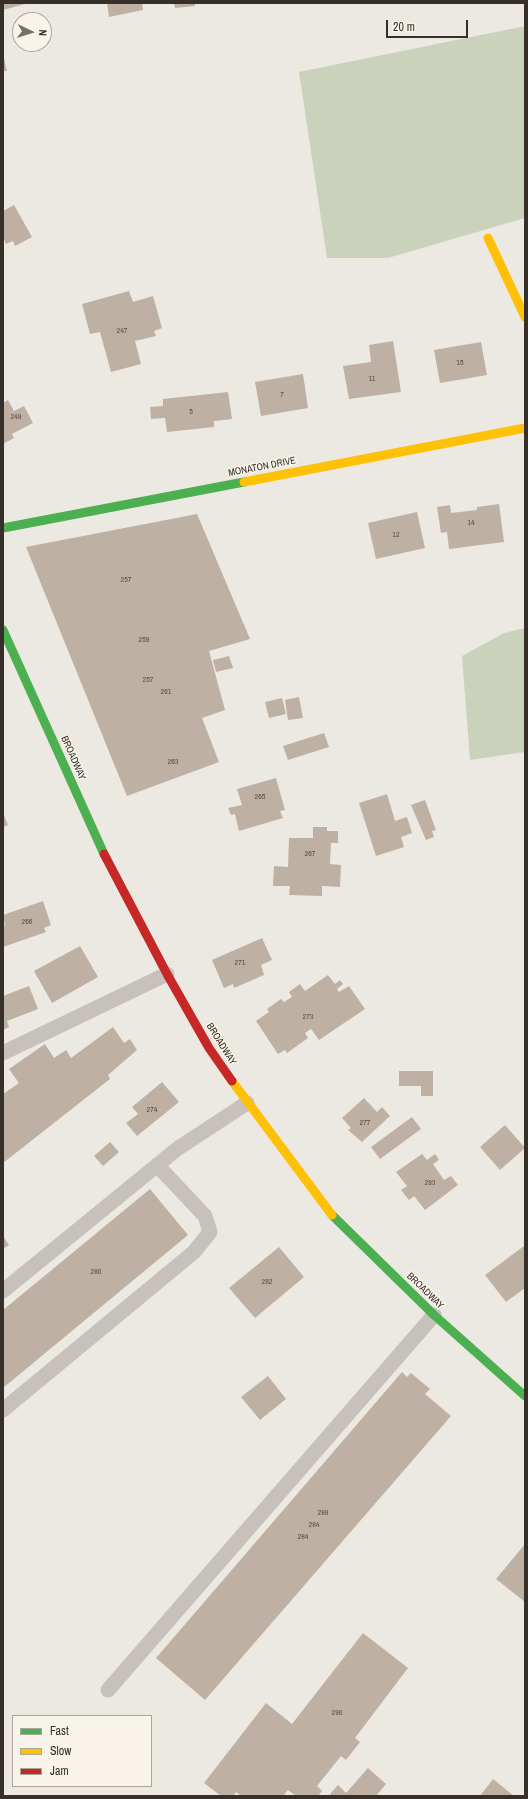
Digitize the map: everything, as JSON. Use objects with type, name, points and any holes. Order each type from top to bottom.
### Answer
[{"type":"street","points":[[488,238],[525,317]]},
{"type":"street","name":"MONATON DRIVE","points":[[3,528],[525,428]]},
{"type":"street","name":"BROADWAY","points":[[3,630],[107,861],[167,974],[209,1048],[247,1103],[332,1214],[434,1315],[525,1396]]},
{"type":"lane","points":[[3,1053],[167,974]]},
{"type":"lane","points":[[3,1291],[177,1149],[247,1103]]},
{"type":"lane","points":[[3,1410],[194,1252],[210,1232],[205,1216],[157,1165]]},
{"type":"lane","points":[[108,1690],[434,1315]]},
{"type":"green space","points":[[525,26],[525,218],[388,258],[327,258],[299,72]]},
{"type":"green space","points":[[525,628],[525,752],[470,760],[462,656],[504,633]]},
{"type":"building","points":[[3,3],[25,3],[25,4],[3,10]]},
{"type":"building","points":[[107,3],[142,3],[143,10],[109,17]]},
{"type":"building","points":[[174,3],[195,3],[195,6],[175,8]]},
{"type":"building","points":[[3,54],[7,71],[3,71]]},
{"type":"building","points":[[14,205],[32,237],[15,246],[13,241],[6,244],[3,238],[3,211]]},
{"type":"building","points":[[129,291],[133,302],[153,296],[162,328],[154,331],[156,336],[135,341],[141,364],[111,372],[100,332],[90,334],[82,304]]},
{"type":"building","points":[[393,341],[401,392],[349,399],[343,366],[371,362],[369,345]]},
{"type":"building","points":[[481,342],[487,375],[440,383],[434,350]]},
{"type":"building","points":[[303,374],[308,408],[261,416],[255,382]]},
{"type":"building","points":[[228,392],[232,419],[214,421],[214,427],[167,432],[165,418],[151,419],[150,407],[163,406],[163,399]]},
{"type":"building","points":[[8,400],[14,411],[24,406],[33,423],[12,434],[14,438],[3,444],[3,403]]},
{"type":"building","points":[[499,504],[504,542],[449,549],[447,532],[441,533],[437,507],[450,505],[451,513],[477,510],[477,507]]},
{"type":"building","points":[[417,512],[425,548],[376,559],[368,523]]},
{"type":"building","points":[[197,514],[250,639],[209,651],[225,710],[202,718],[219,762],[127,796],[26,547]]},
{"type":"building","points":[[229,656],[233,668],[216,672],[213,660]]},
{"type":"building","points":[[299,697],[303,718],[288,720],[285,700]]},
{"type":"building","points":[[282,698],[286,714],[269,718],[265,702]]},
{"type":"building","points":[[324,733],[329,747],[288,760],[283,746]]},
{"type":"building","points":[[276,778],[285,810],[280,811],[283,818],[239,831],[235,814],[231,815],[228,808],[242,805],[237,789]]},
{"type":"building","points":[[387,794],[395,821],[407,817],[412,833],[401,837],[404,847],[376,856],[359,803]]},
{"type":"building","points":[[425,800],[436,830],[432,831],[434,837],[426,840],[411,805]]},
{"type":"building","points":[[3,813],[8,825],[3,827]]},
{"type":"building","points":[[313,827],[327,827],[327,831],[338,831],[338,843],[331,843],[330,864],[341,865],[340,887],[322,886],[322,896],[289,895],[290,886],[273,886],[274,866],[288,867],[289,838],[313,838]]},
{"type":"building","points":[[43,901],[51,925],[44,928],[46,932],[3,947],[3,926],[5,925],[3,915]]},
{"type":"building","points":[[262,938],[272,960],[261,965],[264,975],[234,988],[233,984],[224,988],[212,960]]},
{"type":"building","points":[[80,946],[98,977],[52,1003],[34,971]]},
{"type":"building","points":[[328,975],[335,984],[340,980],[343,984],[337,989],[339,992],[349,986],[365,1009],[319,1040],[311,1029],[305,1033],[308,1038],[287,1053],[285,1050],[278,1054],[256,1021],[269,1012],[267,1009],[281,999],[284,1002],[292,997],[289,992],[300,984],[305,991]]},
{"type":"building","points":[[29,986],[38,1009],[7,1021],[9,1027],[3,1030],[3,996]]},
{"type":"building","points":[[113,1027],[124,1043],[130,1039],[137,1050],[108,1075],[110,1079],[3,1163],[3,1094],[19,1083],[9,1069],[45,1044],[54,1058],[66,1050],[71,1058]]},
{"type":"building","points":[[399,1071],[433,1071],[433,1096],[421,1096],[421,1086],[399,1086]]},
{"type":"building","points":[[162,1082],[179,1102],[137,1136],[126,1123],[138,1114],[132,1107]]},
{"type":"building","points":[[364,1098],[377,1112],[382,1107],[390,1116],[362,1142],[348,1130],[351,1128],[342,1118]]},
{"type":"building","points":[[412,1117],[421,1129],[380,1159],[371,1147]]},
{"type":"building","points":[[505,1125],[525,1148],[500,1170],[480,1147]]},
{"type":"building","points":[[110,1142],[119,1152],[103,1166],[94,1156]]},
{"type":"building","points":[[422,1154],[427,1160],[435,1154],[439,1160],[433,1164],[444,1180],[451,1176],[458,1185],[425,1210],[414,1196],[409,1200],[401,1190],[407,1186],[396,1172]]},
{"type":"building","points":[[150,1189],[188,1235],[3,1388],[3,1310]]},
{"type":"building","points":[[3,1236],[9,1245],[3,1249]]},
{"type":"building","points":[[524,1246],[525,1288],[506,1302],[485,1275]]},
{"type":"building","points":[[279,1247],[304,1277],[255,1318],[229,1288]]},
{"type":"building","points":[[402,1372],[407,1377],[411,1373],[430,1389],[425,1394],[451,1416],[205,1700],[156,1658]]},
{"type":"building","points":[[268,1376],[286,1399],[260,1420],[241,1397]]},
{"type":"building","points":[[525,1544],[525,1602],[496,1579]]},
{"type":"building","points":[[363,1633],[408,1668],[355,1738],[360,1742],[346,1760],[341,1756],[317,1786],[322,1791],[318,1796],[296,1796],[288,1790],[283,1796],[241,1796],[236,1792],[233,1796],[221,1796],[204,1783],[266,1703],[292,1724]]},
{"type":"building","points":[[368,1768],[386,1784],[376,1796],[332,1796],[330,1794],[338,1785],[346,1793]]},
{"type":"building","points":[[493,1779],[514,1796],[480,1796]]},
{"type":"traffic: fast","points":[[3,528],[244,482]]},
{"type":"traffic: fast","points":[[3,630],[104,854]]},
{"type":"traffic: fast","points":[[332,1215],[434,1315],[525,1396]]},
{"type":"traffic: slow","points":[[488,238],[525,317]]},
{"type":"traffic: slow","points":[[244,482],[525,428]]},
{"type":"traffic: slow","points":[[232,1081],[332,1215]]},
{"type":"traffic: jam","points":[[104,854],[167,974],[209,1048],[232,1081]]}]
